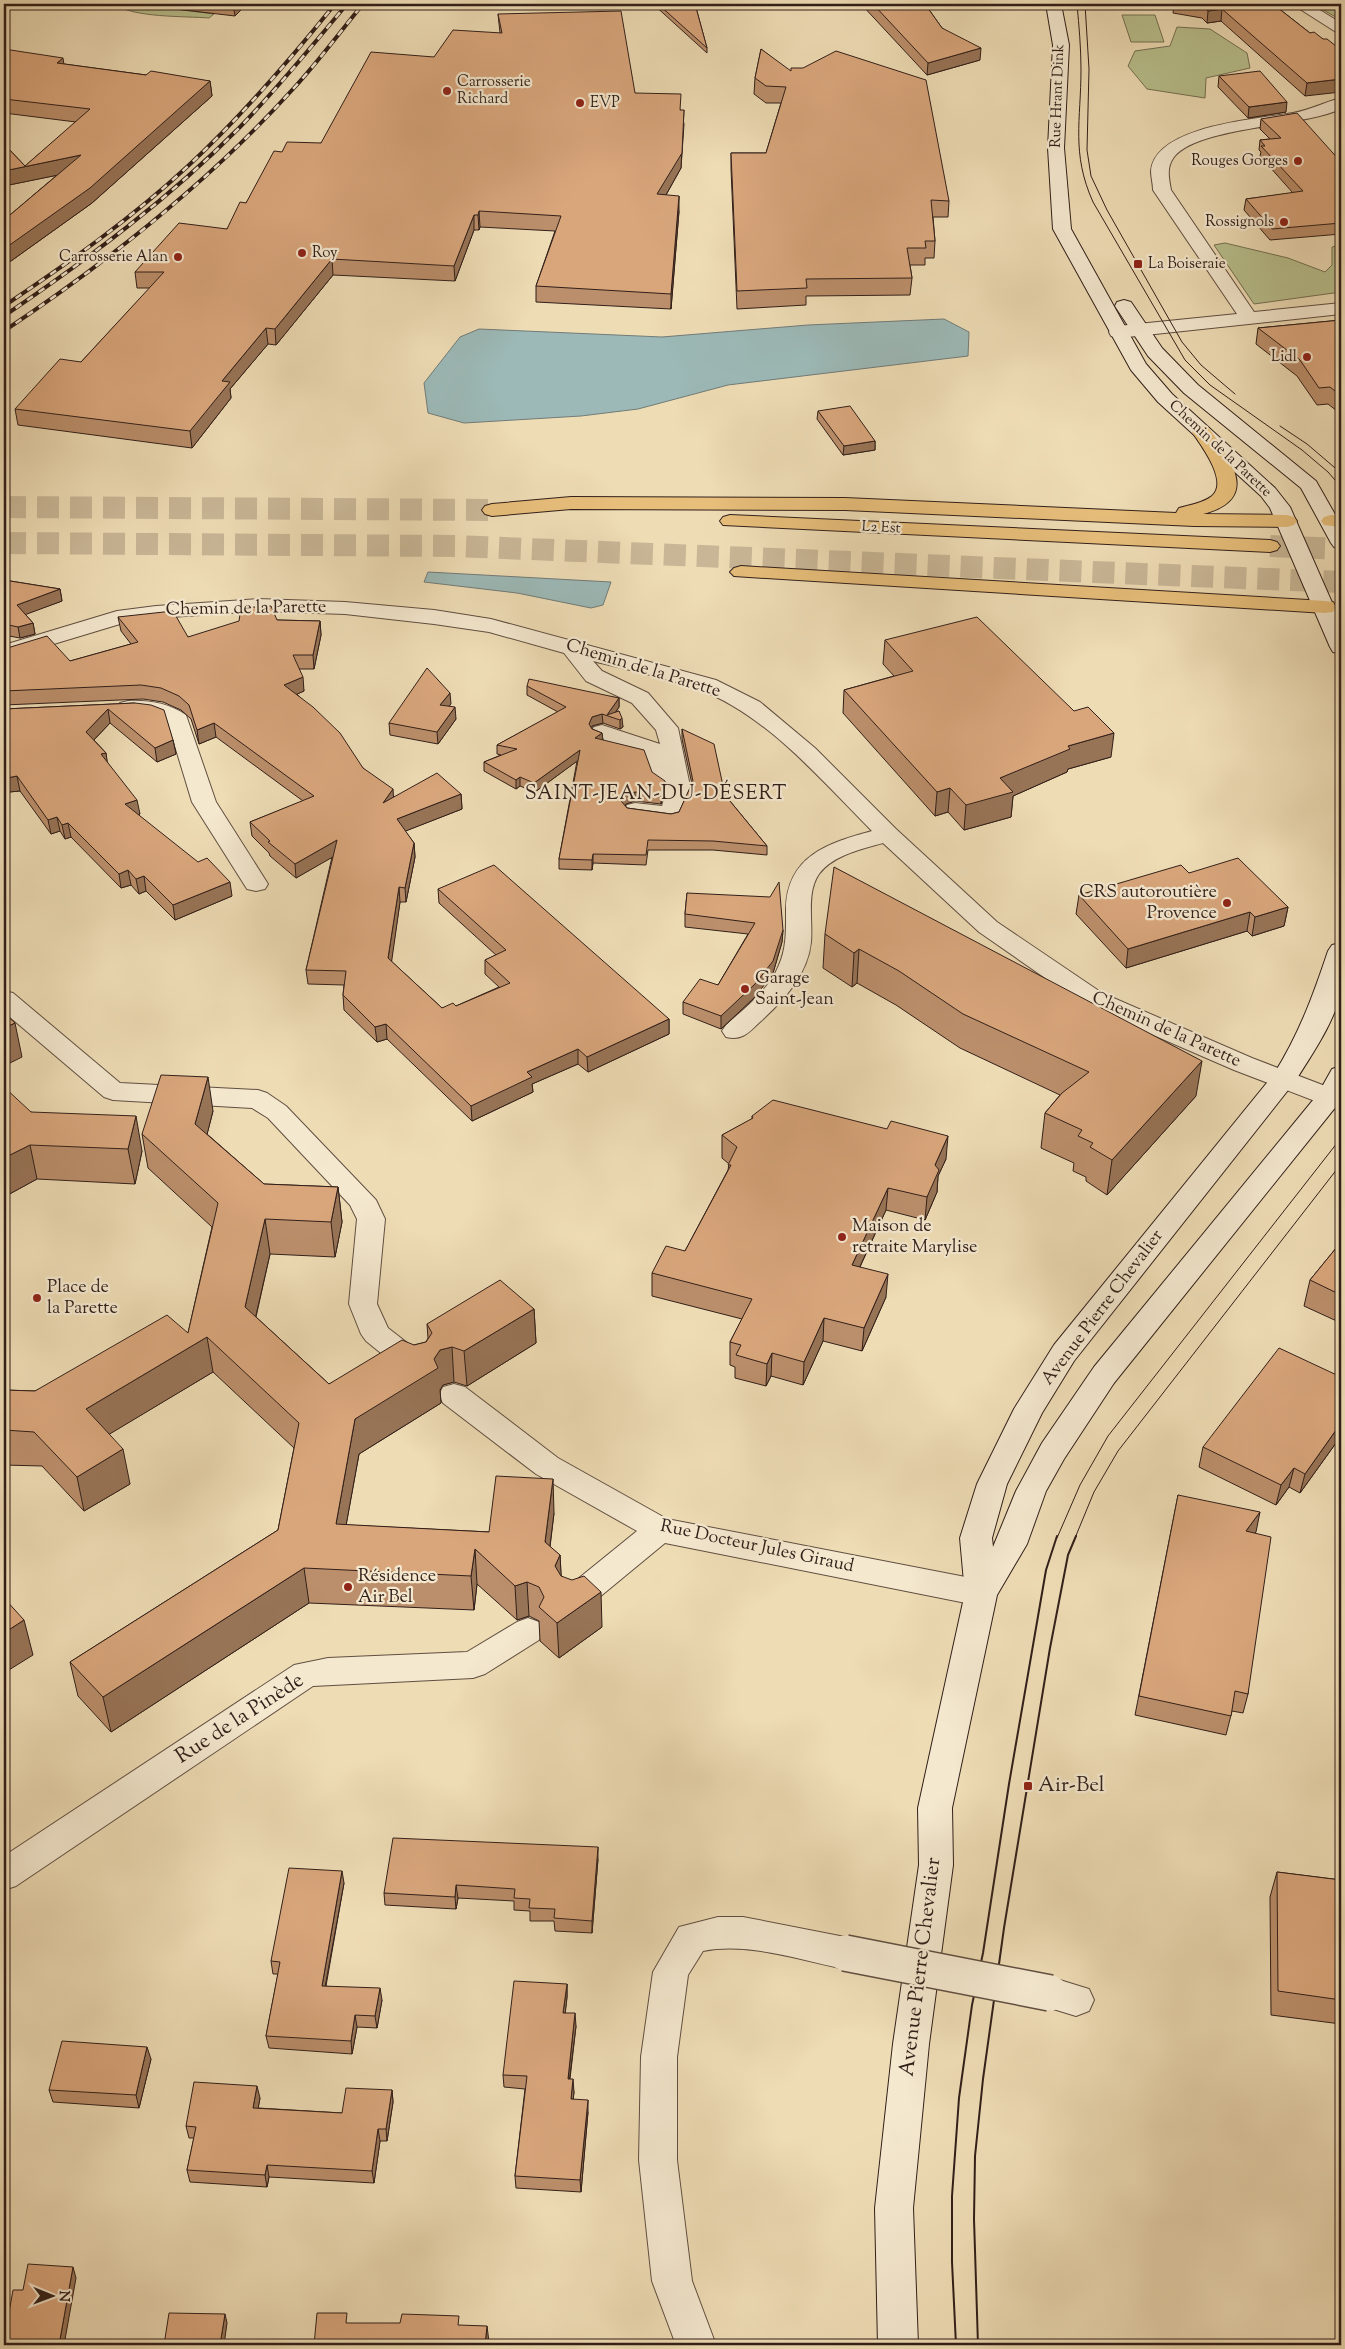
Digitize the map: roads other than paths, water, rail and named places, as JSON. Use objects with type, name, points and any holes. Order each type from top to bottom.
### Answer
[{"type":"highway","points":[[1144,516],[1205,509],[1218,503],[1227,491],[1229,484],[1224,465],[1202,432]]},
{"type":"highway","name":"L2 Est","points":[[1144,516],[845,504],[571,503],[492,510],[1270,546]]},
{"type":"highway","points":[[1144,516],[1194,520],[1287,521]]},
{"type":"highway","points":[[740,572],[1333,608]]},
{"type":"street","name":"Rue Hrant Dink","points":[[1053,4],[1061,45],[1056,148],[1062,229],[1118,332]]},
{"type":"street","points":[[1300,4],[1341,29]]},
{"type":"street","points":[[1249,319],[1162,190],[1158,172],[1161,163],[1175,148],[1204,133],[1299,117],[1341,103]]},
{"type":"street","name":"Rue Hrant Dink","points":[[1058,190],[1084,232],[1138,330]]},
{"type":"street","points":[[1118,332],[1341,309]]},
{"type":"street","name":"Chemin de la Parette","points":[[1138,330],[1155,352],[1191,389],[1309,485],[1336,521],[1341,543]]},
{"type":"street","name":"Chemin de la Parette","points":[[1118,332],[1138,366],[1165,398],[1268,492],[1280,506],[1333,608],[1341,647]]},
{"type":"street","points":[[1287,521],[1336,521]]},
{"type":"street","name":"Chemin de la Parette","points":[[4,652],[117,618],[156,612],[258,605],[345,608],[434,617],[491,626],[699,682],[752,707],[807,752],[888,834],[988,927],[1093,998],[1283,1080],[1337,1092]]},
{"type":"street","points":[[570,646],[594,676],[640,698],[667,728],[678,773],[679,791],[671,814],[635,810]]},
{"type":"street","points":[[109,709],[156,708],[169,713],[178,720],[204,802],[256,884]]},
{"type":"street","points":[[602,732],[655,750],[664,779],[679,791]]},
{"type":"street","points":[[735,1031],[780,988],[796,954],[799,891],[807,870],[820,859],[838,849],[888,834]]},
{"type":"street","points":[[1283,1080],[1306,1043],[1324,1006],[1341,951]]},
{"type":"street","points":[[4,999],[113,1091],[258,1099],[277,1112],[362,1200],[371,1219],[363,1304],[376,1334],[418,1366]]},
{"type":"street","name":"Avenue Pierre Chevalier","points":[[898,2345],[894,2208],[911,2044],[936,1866],[935,1808],[981,1593],[976,1538],[992,1484],[1029,1408],[1064,1353],[1283,1080]]},
{"type":"street","name":"Avenue Pierre Chevalier","points":[[981,1593],[1012,1544],[1031,1491],[1053,1451],[1104,1375],[1337,1092]]},
{"type":"street","name":"Rue Docteur Jules Giraud","points":[[454,1395],[547,1466],[660,1530],[981,1593]]},
{"type":"street","points":[[574,1600],[660,1530]]},
{"type":"street","name":"Rue de la Pinède","points":[[4,1875],[306,1674],[328,1670],[473,1665],[528,1631]]},
{"type":"street","points":[[696,2345],[672,2281],[658,2160],[659,2058],[671,1972],[692,1938],[718,1933],[743,1934],[1063,1997]]},
{"type":"water","points":[[944,319],[969,332],[968,356],[728,385],[638,409],[581,416],[464,423],[428,413],[424,383],[460,337],[479,329],[662,337],[808,325]]},
{"type":"water","points":[[428,572],[611,582],[603,605],[591,608],[517,593],[424,582]]},
{"type":"tunnel","points":[[4,507],[492,510]]},
{"type":"tunnel","points":[[4,543],[455,546],[1341,582]]},
{"type":"tunnel","points":[[1270,546],[1341,549]]},
{"type":"tram line","points":[[1077,4],[1081,61],[1080,152],[1086,184],[1093,202],[1185,360],[1210,385],[1302,450],[1328,472],[1341,487]]},
{"type":"tram line","points":[[1085,4],[1089,69],[1087,150],[1091,176],[1107,210],[1182,342],[1201,365],[1235,394]]},
{"type":"tram line","points":[[1280,426],[1307,444],[1341,473]]},
{"type":"tram line","points":[[1057,1538],[1080,1485],[1108,1436],[1341,1138]]},
{"type":"tram line","points":[[1075,1538],[1094,1492],[1118,1451],[1341,1164]]},
{"type":"tram line","points":[[956,2345],[952,2262],[952,2196],[959,2098],[972,2005],[983,1953],[1009,1784],[1046,1570],[1057,1536]]},
{"type":"tram line","points":[[978,2345],[974,2219],[975,2156],[983,2079],[1004,1928],[1050,1648],[1068,1555],[1076,1536]]},
{"type":"railway","points":[[4,306],[99,240],[188,166],[264,88],[335,4]]},
{"type":"railway","points":[[4,316],[97,250],[185,179],[254,112],[295,67],[347,4]]},
{"type":"railway","points":[[4,331],[82,277],[156,219],[227,157],[293,89],[363,4]]},
{"type":"place","name":"Carrosserie Richard","points":[[447,91]]},
{"type":"place","name":"EVP","points":[[580,103]]},
{"type":"place","name":"Rouges Gorges","points":[[1298,161]]},
{"type":"place","name":"Rossignols","points":[[1284,222]]},
{"type":"place","name":"Roy","points":[[302,253]]},
{"type":"place","name":"Carrosserie Alan","points":[[178,257]]},
{"type":"place","name":"La Boiseraie","points":[[1138,264]]},
{"type":"place","name":"Lidl","points":[[1307,357]]},
{"type":"place","name":"CRS autoroutière Provence","points":[[1227,903]]},
{"type":"place","name":"Garage Saint-Jean","points":[[745,989]]},
{"type":"place","name":"Maison de retraite Marylise","points":[[842,1237]]},
{"type":"place","name":"Place de la Parette","points":[[37,1298]]},
{"type":"place","name":"Résidence Air Bel","points":[[348,1587]]},
{"type":"place","name":"Air-Bel","points":[[1028,1786]]},
{"type":"district","name":"SAINT-JEAN-DU-DÉSERT","points":[[656,794]]}]
